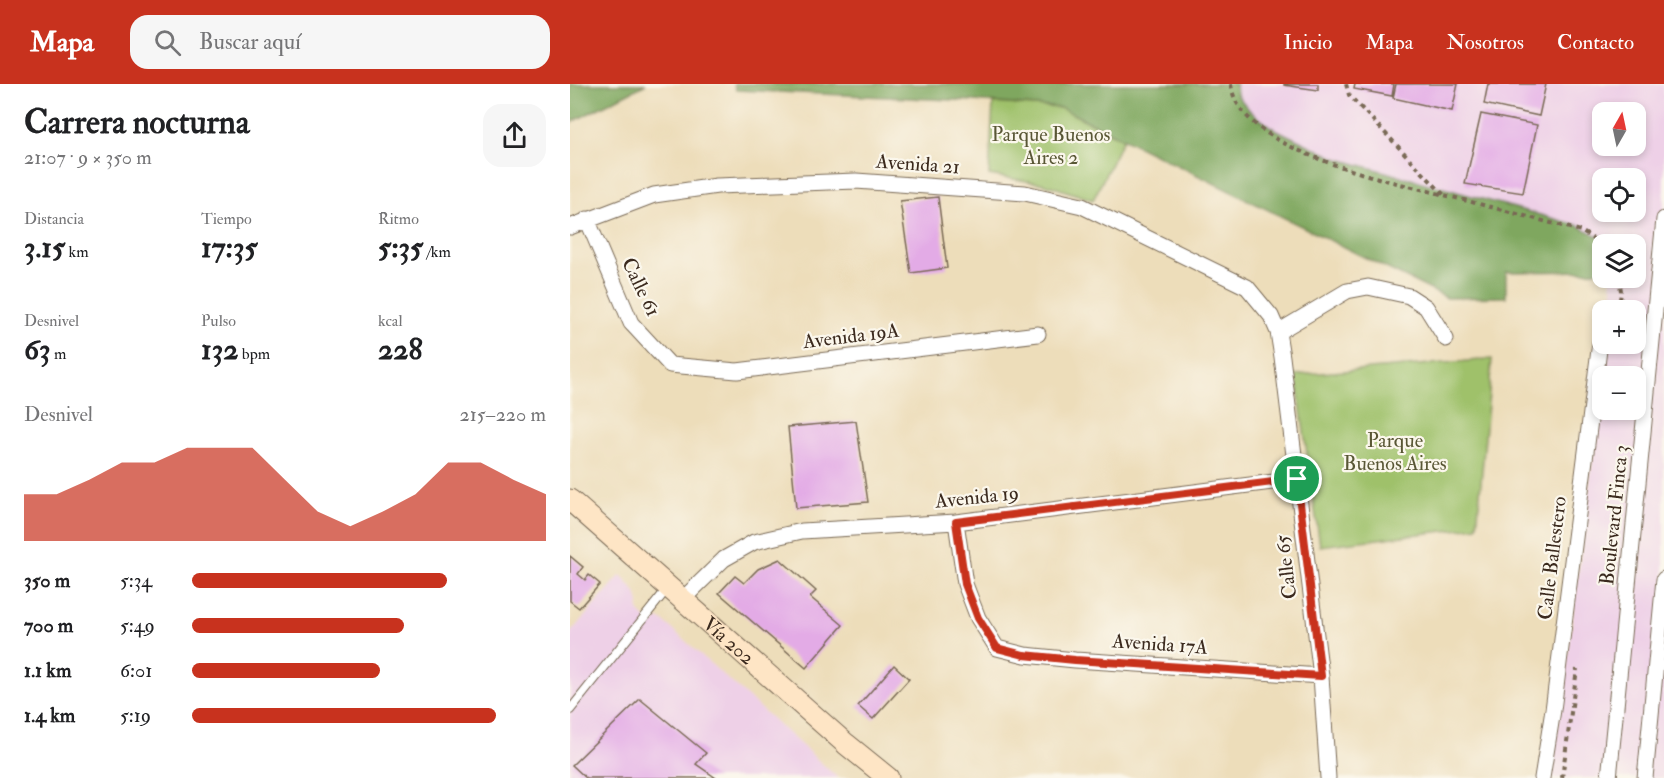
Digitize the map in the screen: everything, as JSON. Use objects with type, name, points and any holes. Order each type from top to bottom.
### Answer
[{"type":"main road","name":"Vía 202","points":[[570,500],[846,744],[888,778]]},
{"type":"street","name":"Avenida 21","points":[[570,227],[654,195],[717,186],[856,181],[1025,193],[1082,206],[1247,287],[1271,316]]},
{"type":"street","name":"Calle 61","points":[[587,219],[631,322],[670,365]]},
{"type":"street","name":"Boulevard Finca 3","points":[[1609,778],[1664,219]]},
{"type":"street","points":[[1278,332],[1347,291],[1368,287],[1409,296],[1426,307],[1446,339]]},
{"type":"street","name":"Calle 65","points":[[1271,316],[1278,332],[1297,479],[1321,676],[1328,778]]},
{"type":"street","name":"Avenida 19A","points":[[670,365],[737,371],[1038,334]]},
{"type":"street","name":"Calle Ballestero","points":[[1542,778],[1554,710],[1598,354]]},
{"type":"street","name":"Avenida 19","points":[[675,594],[724,559],[754,542],[802,531],[956,522],[1297,479]]},
{"type":"street","name":"Avenida 17A","points":[[956,522],[965,584],[978,618],[997,648],[1024,655],[1075,660],[1321,676]]},
{"type":"street","points":[[1645,778],[1664,579]]},
{"type":"lane","points":[[570,710],[675,594]]},
{"type":"path","points":[[1231,84],[1232,95],[1245,116],[1266,133],[1331,165],[1581,231],[1592,238]]},
{"type":"path","points":[[1346,84],[1349,95],[1444,195]]},
{"type":"shaded area","points":[[1112,84],[1664,84],[1664,778],[1549,778],[1561,710],[1598,420],[1646,420],[1646,366],[1604,366],[1606,354],[1646,354],[1646,300],[1612,300],[1612,288],[1646,288],[1646,234],[1592,234],[1592,267]]},
{"type":"shaded area","points":[[621,575],[636,593],[639,603],[638,611],[645,618],[651,623],[657,619],[662,620],[838,778],[570,778],[570,633]]},
{"type":"green space","points":[[570,84],[646,84],[570,123]]},
{"type":"green space","points":[[734,84],[1236,84],[1237,95],[1251,112],[1271,127],[1335,158],[1580,226],[1594,234],[1592,271],[1506,272],[1506,297],[1447,298],[1061,108],[973,101],[736,90]]},
{"type":"green space","name":"Parque Buenos Aires 2","points":[[993,103],[1061,108],[1123,139],[1093,200],[1045,184],[989,175]]},
{"type":"green space","name":"Parque Buenos Aires","points":[[1492,359],[1477,527],[1320,546],[1296,375]]},
{"type":"building","points":[[1318,84],[1318,90],[1284,85]]},
{"type":"building","points":[[1355,84],[1394,84],[1392,96],[1354,89]]},
{"type":"building","points":[[1396,84],[1458,84],[1452,111],[1393,98]]},
{"type":"building","points":[[1488,84],[1546,84],[1539,116],[1484,104]]},
{"type":"building","points":[[1481,114],[1537,125],[1523,193],[1465,184]]},
{"type":"building","points":[[938,197],[947,268],[911,273],[900,201]]},
{"type":"building","points":[[856,421],[868,502],[796,508],[788,427]]},
{"type":"building","points":[[570,556],[583,567],[578,574],[585,580],[589,575],[600,584],[579,608],[570,601]]},
{"type":"building","points":[[780,559],[816,591],[810,597],[843,625],[806,668],[719,593],[735,576],[744,583],[758,569]]},
{"type":"building","points":[[894,665],[909,679],[873,719],[858,706]]},
{"type":"building","points":[[640,699],[706,753],[696,764],[716,778],[586,778],[572,765]]},
{"type":"route","points":[[1297,479],[1321,676],[1024,655],[997,648],[978,618],[965,584],[956,522],[1297,479]]}]
